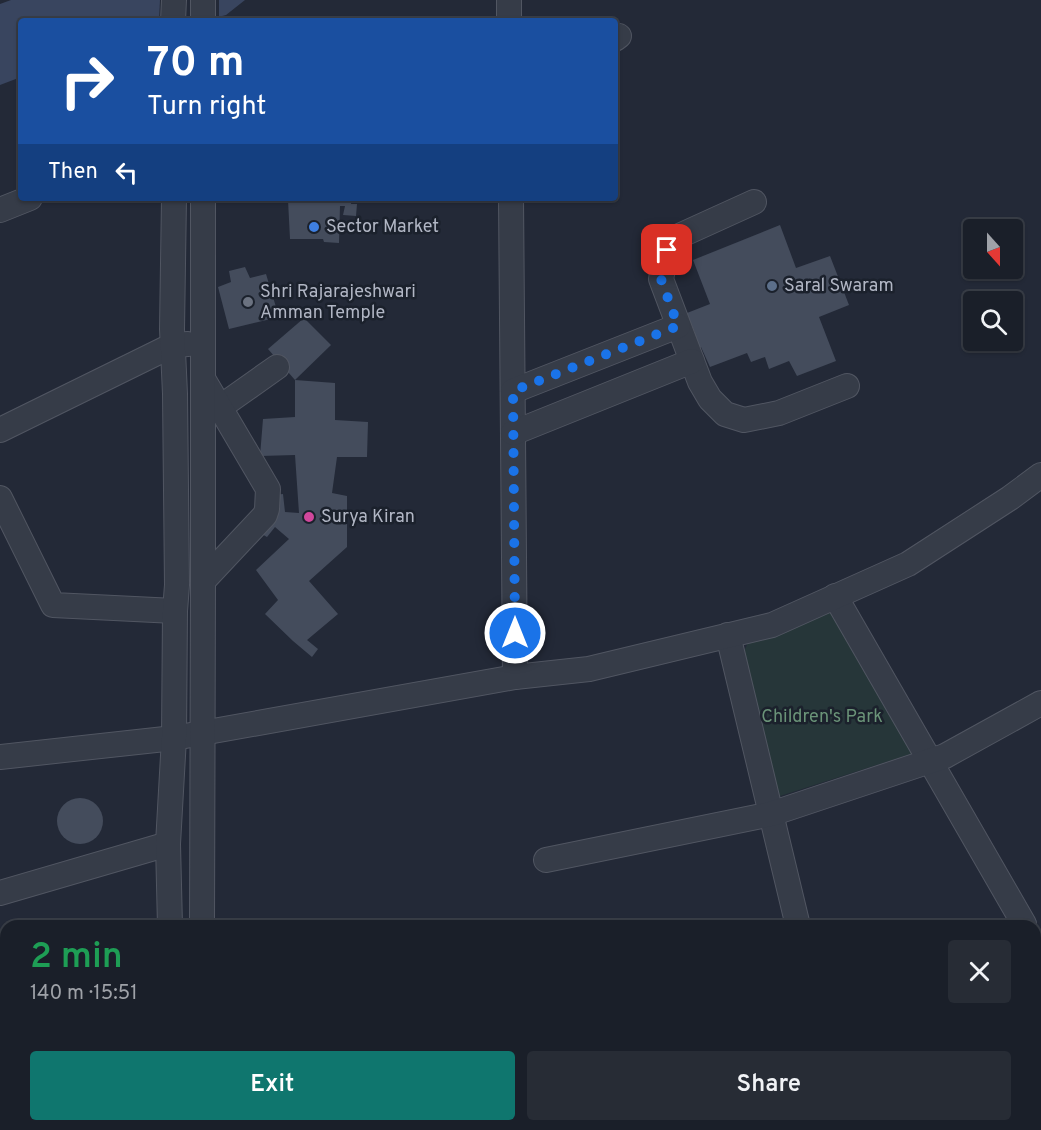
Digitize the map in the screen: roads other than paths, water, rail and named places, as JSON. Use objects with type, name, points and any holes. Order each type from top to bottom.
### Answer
[{"type":"street","points":[[173,18],[174,0]]},
{"type":"street","points":[[203,0],[203,18]]},
{"type":"street","points":[[509,0],[509,18]]},
{"type":"street","points":[[0,210],[22,201]]},
{"type":"street","points":[[170,920],[168,844],[174,738],[177,585],[173,345],[174,201]]},
{"type":"street","points":[[202,920],[203,201]]},
{"type":"street","points":[[511,201],[515,678]]},
{"type":"street","points":[[754,202],[677,237],[667,250],[661,279],[700,382],[710,399],[725,414],[744,420],[779,413],[847,386]]},
{"type":"street","points":[[513,391],[678,326]]},
{"type":"street","points":[[0,430],[173,345],[203,344]]},
{"type":"street","points":[[513,433],[692,361]]},
{"type":"street","points":[[219,408],[277,367]]},
{"type":"street","points":[[203,380],[267,489],[265,515],[203,581]]},
{"type":"street","points":[[0,757],[174,738],[515,678],[589,669],[772,625],[908,564],[1010,498],[1041,475]]},
{"type":"street","points":[[0,498],[53,605],[175,611]]},
{"type":"street","points":[[835,596],[930,761],[1027,920]]},
{"type":"street","points":[[728,635],[797,920]]},
{"type":"street","points":[[546,860],[771,814],[945,756],[1041,703]]},
{"type":"street","points":[[0,893],[168,844]]},
{"type":"water","points":[[11,0],[245,0],[226,15],[214,18],[18,18],[18,78],[0,85],[0,4]]},
{"type":"place","name":"Sector Market","points":[[314,227]]},
{"type":"place","name":"Saral Swaram","points":[[772,286]]},
{"type":"place","name":"Shri Rajarajeshwari Amman Temple","points":[[248,302]]},
{"type":"place","name":"Surya Kiran","points":[[309,517]]},
{"type":"park label","name":"Children's Park","points":[[822,717]]}]
